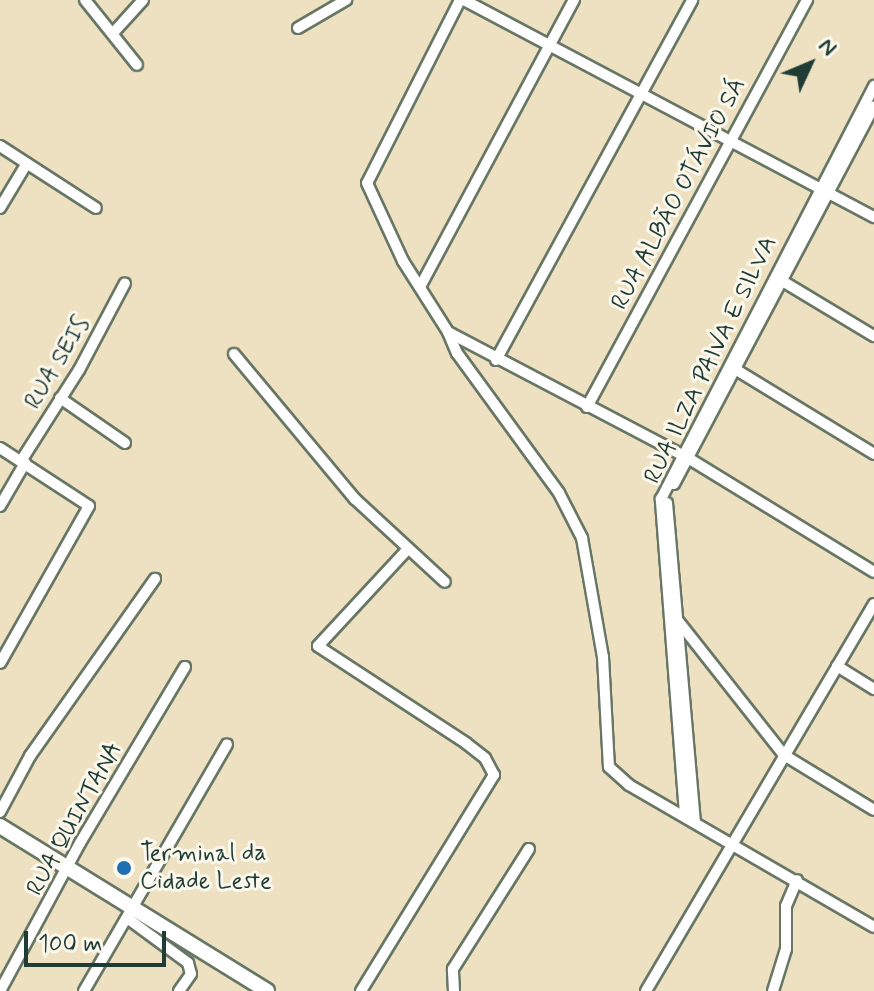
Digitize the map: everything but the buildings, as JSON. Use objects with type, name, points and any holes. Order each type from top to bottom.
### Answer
[{"type":"street","points":[[85,0],[114,32],[137,65]]},
{"type":"street","points":[[114,32],[143,0]]},
{"type":"street","points":[[298,28],[346,0]]},
{"type":"street","points":[[874,217],[462,0],[368,178],[382,218],[448,332],[453,347],[559,493],[582,538],[603,657],[608,765],[629,785],[690,817],[874,927]]},
{"type":"street","points":[[420,287],[574,0]]},
{"type":"street","points":[[496,360],[692,0]]},
{"type":"street","name":"RUA ALBÃO OTÁVIO SÁ","points":[[587,407],[728,141],[807,0]]},
{"type":"street","name":"RUA ILZA PAIVA E SILVA","points":[[690,817],[673,615],[660,505],[824,190],[874,86]]},
{"type":"street","name":"RUA ILZA PAIVA E SILVA","points":[[824,190],[874,107]]},
{"type":"street","points":[[0,146],[96,208]]},
{"type":"street","points":[[0,208],[27,163]]},
{"type":"street","points":[[778,279],[874,336]]},
{"type":"street","name":"RUA SEIS","points":[[0,506],[125,283]]},
{"type":"street","points":[[448,332],[684,457],[874,572]]},
{"type":"street","points":[[234,354],[286,421],[406,551],[445,582]]},
{"type":"street","points":[[732,367],[874,454]]},
{"type":"street","points":[[60,398],[125,443]]},
{"type":"street","points":[[0,448],[89,506],[0,663]]},
{"type":"street","points":[[361,991],[494,779],[493,768],[466,743],[318,646],[406,551]]},
{"type":"street","points":[[0,812],[30,756],[155,579]]},
{"type":"street","points":[[646,991],[874,604]]},
{"type":"street","points":[[673,615],[784,755],[874,810]]},
{"type":"street","points":[[837,666],[874,689]]},
{"type":"street","name":"RUA QUINTANA","points":[[0,991],[185,667]]},
{"type":"street","points":[[84,991],[227,744]]},
{"type":"street","points":[[0,826],[68,868],[130,913],[188,963],[191,974],[179,991]]},
{"type":"street","points":[[454,991],[453,969],[529,849]]},
{"type":"street","points":[[773,991],[786,949],[786,906],[797,880]]},
{"type":"street","points":[[130,913],[267,991]]},
{"type":"place","name":"Terminal da Cidade Leste","points":[[124,868]]}]
